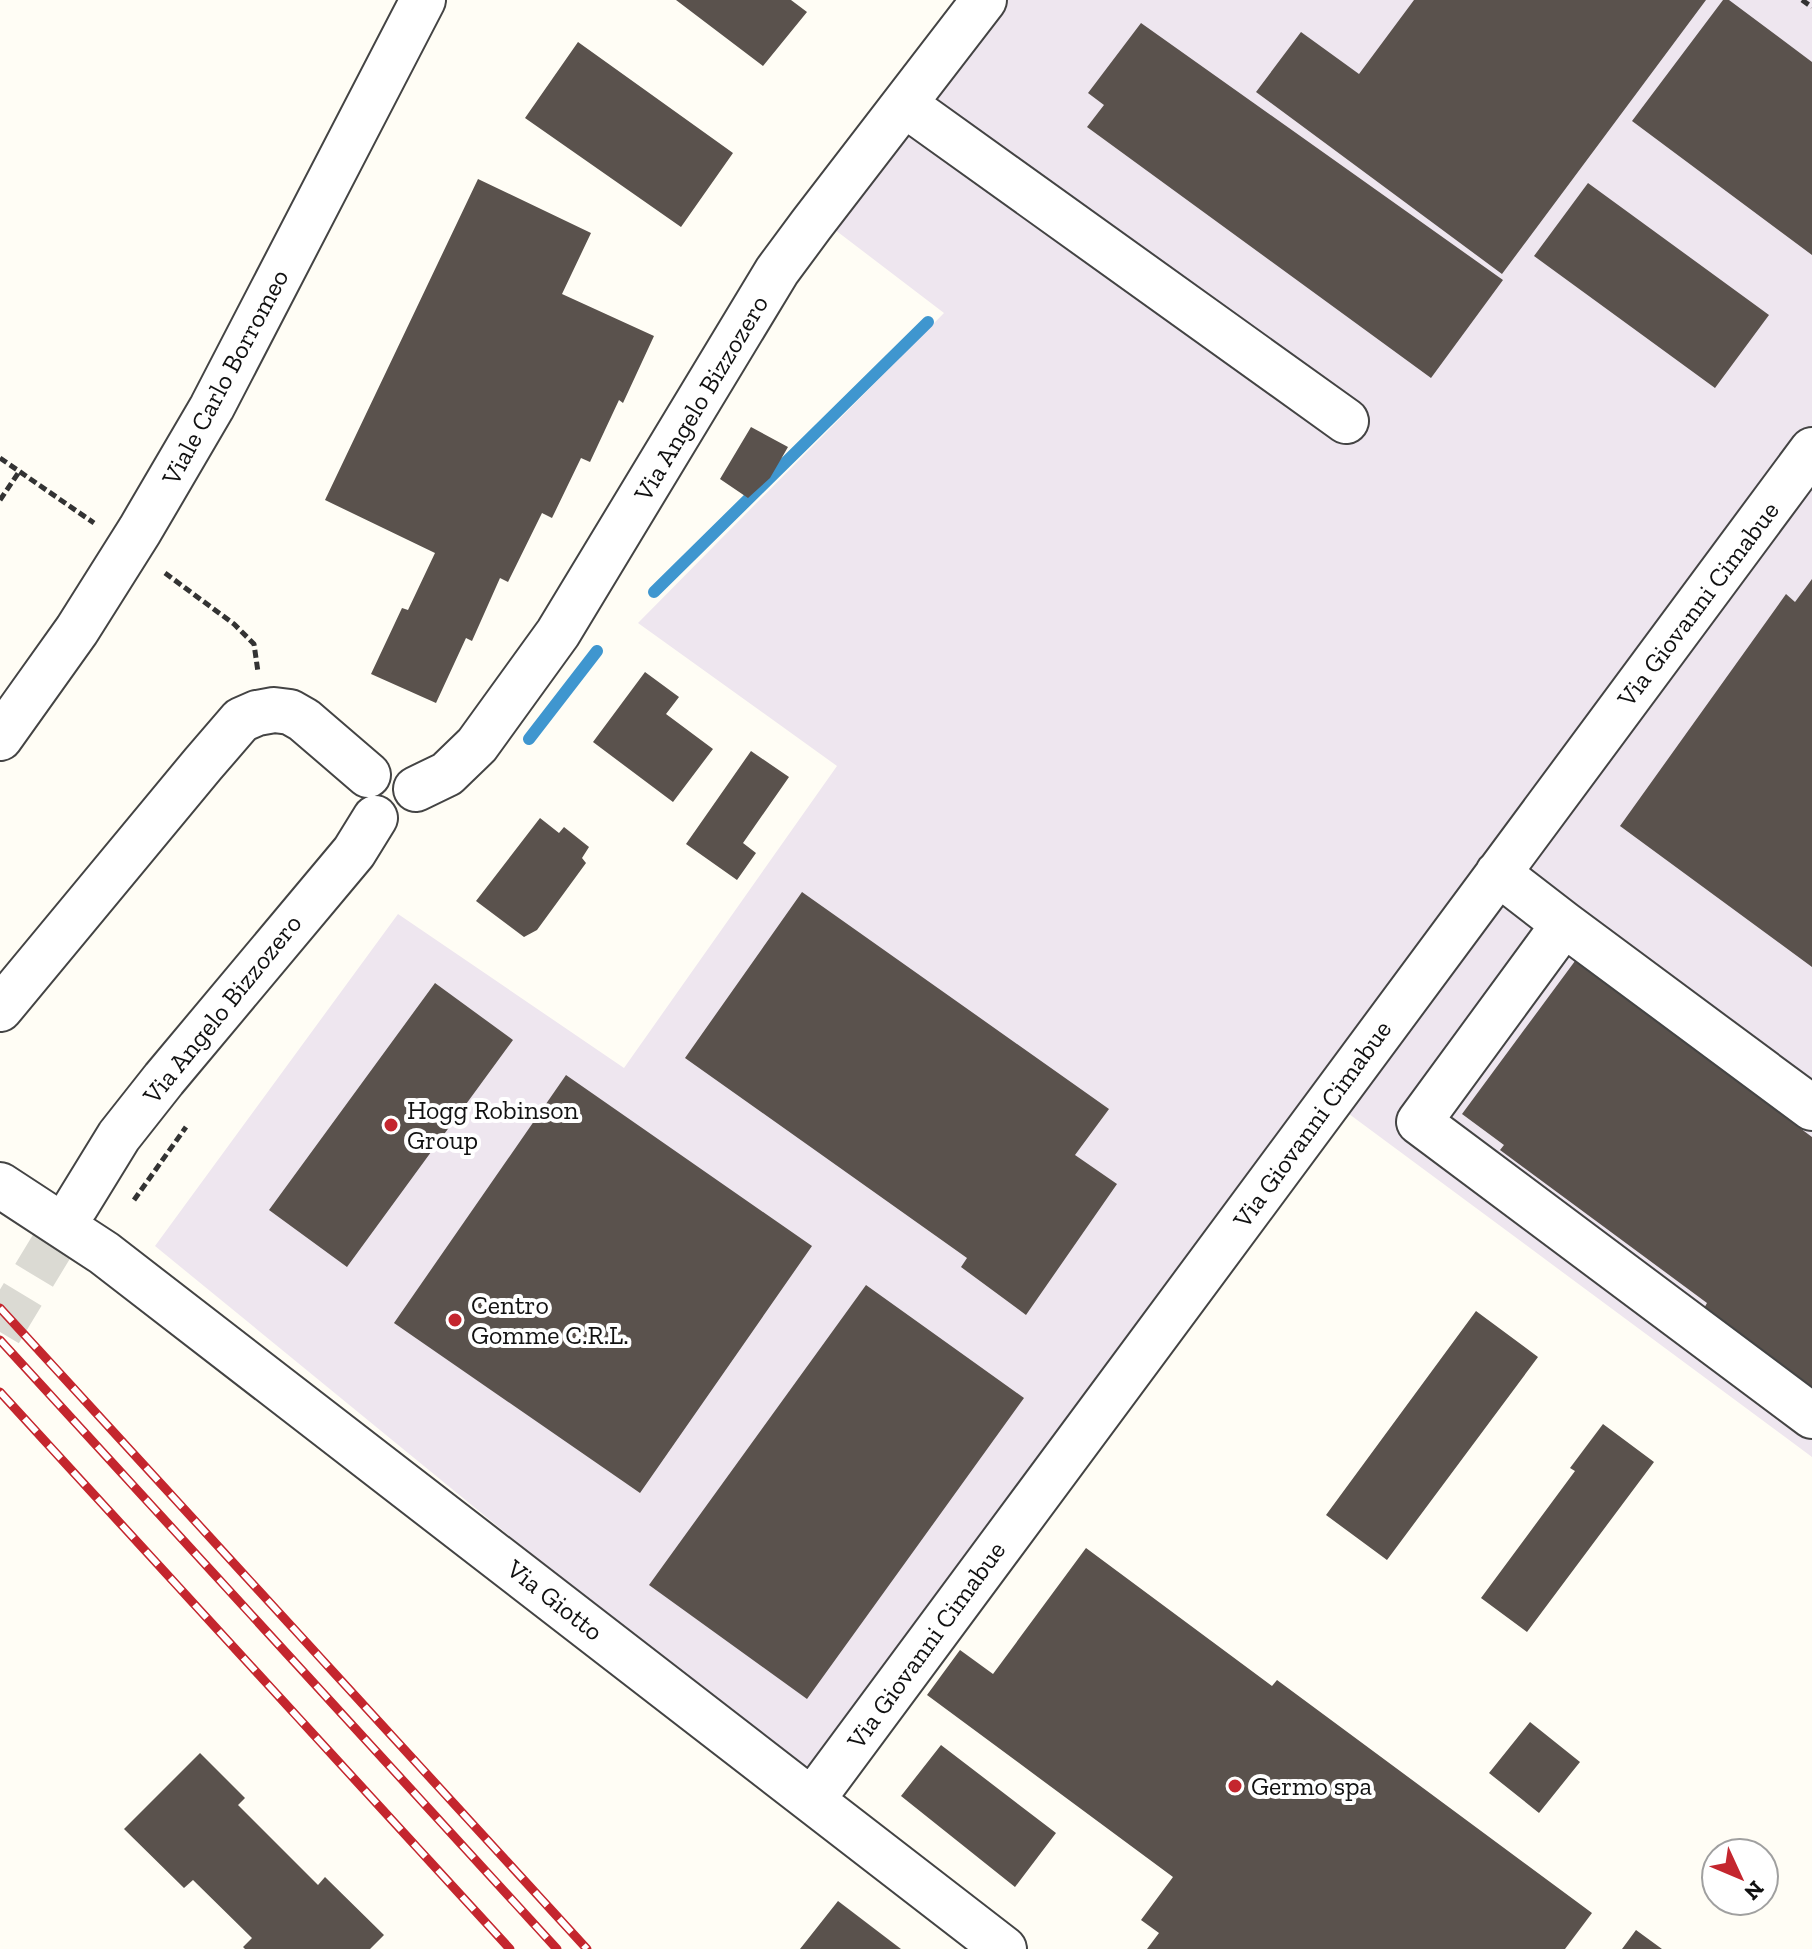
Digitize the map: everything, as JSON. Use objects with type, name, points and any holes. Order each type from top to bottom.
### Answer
[{"type":"street","name":"Viale Carlo Borromeo","points":[[0,738],[93,605],[212,407],[423,0]]},
{"type":"street","name":"Via Angelo Bizzozero","points":[[416,789],[447,774],[477,745],[531,672],[558,633],[777,271],[984,0]]},
{"type":"street","points":[[904,104],[1346,421]]},
{"type":"street","name":"Via Giovanni Cimabue","points":[[812,1800],[1812,450]]},
{"type":"street","points":[[0,1009],[241,720],[274,710],[290,712],[304,720],[368,775]]},
{"type":"street","points":[[390,765],[402,768],[411,777],[416,789],[416,801],[409,812],[399,819],[387,821],[375,818],[365,810],[360,798],[361,785],[377,767],[390,765]]},
{"type":"street","name":"Via Angelo Bizzozero","points":[[76,1206],[119,1136],[354,852],[375,818]]},
{"type":"street","points":[[1498,873],[1812,1108]]},
{"type":"street","points":[[1564,924],[1419,1122],[1812,1416]]},
{"type":"street","name":"Via Giotto","points":[[0,1185],[104,1253],[1004,1949]]},
{"type":"path","points":[[1802,0],[1812,7]]},
{"type":"path","points":[[0,458],[102,529]]},
{"type":"path","points":[[0,500],[19,472]]},
{"type":"path","points":[[165,573],[234,624],[254,644],[258,666],[257,713]]},
{"type":"path","points":[[104,1253],[118,1224],[191,1120]]},
{"type":"shaded area","points":[[1000,0],[1812,0],[1812,429],[809,1781],[155,1246],[398,914],[624,1068],[837,766],[638,623],[944,313],[826,223]]},
{"type":"shaded area","points":[[1812,465],[1812,1457],[1345,1111]]},
{"type":"building","points":[[676,0],[791,0],[807,12],[763,66]]},
{"type":"building","points":[[1414,0],[1706,0],[1502,274],[1256,92],[1301,32],[1359,74]]},
{"type":"building","points":[[1723,0],[1729,0],[1812,62],[1812,255],[1632,121]]},
{"type":"building","points":[[1141,23],[1503,280],[1431,378],[1087,127],[1104,105],[1088,93]]},
{"type":"building","points":[[578,42],[733,153],[681,227],[525,118]]},
{"type":"building","points":[[478,179],[591,233],[562,294],[654,336],[623,403],[619,400],[590,462],[581,458],[552,518],[542,513],[508,582],[500,578],[472,641],[466,638],[436,703],[371,674],[402,608],[408,610],[435,553],[325,500]]},
{"type":"building","points":[[1588,183],[1769,315],[1715,388],[1534,256]]},
{"type":"building","points":[[751,427],[788,447],[770,478],[748,498],[720,479]]},
{"type":"building","points":[[1812,579],[1812,967],[1620,826],[1786,594],[1795,602]]},
{"type":"building","points":[[645,672],[679,697],[666,714],[713,749],[673,802],[593,742]]},
{"type":"building","points":[[751,751],[789,777],[743,843],[756,853],[737,880],[686,844]]},
{"type":"building","points":[[540,818],[559,833],[564,827],[589,847],[582,858],[586,863],[537,930],[524,937],[476,901]]},
{"type":"building","points":[[802,892],[1109,1109],[1075,1155],[1117,1184],[1026,1315],[961,1267],[967,1258],[685,1058]]},
{"type":"building","points":[[1575,961],[1812,1137],[1812,1391],[1703,1310],[1707,1303],[1500,1150],[1504,1145],[1462,1114]]},
{"type":"building","name":"Hogg Robinson Group","points":[[435,983],[513,1040],[347,1267],[269,1210]]},
{"type":"building","points":[[566,1075],[812,1246],[640,1493],[394,1323]]},
{"type":"building","points":[[866,1285],[1024,1398],[807,1699],[649,1585]]},
{"type":"building","points":[[1476,1311],[1538,1357],[1387,1560],[1326,1515]]},
{"type":"building","points":[[1603,1424],[1654,1462],[1527,1632],[1481,1598],[1575,1471],[1570,1468]]},
{"type":"building","name":"Germo spa","points":[[1086,1548],[1272,1686],[1277,1680],[1592,1913],[1565,1949],[1147,1949],[1159,1933],[1141,1920],[1173,1877],[927,1695],[960,1650],[993,1674]]},
{"type":"building","points":[[1530,1722],[1580,1762],[1539,1813],[1489,1773]]},
{"type":"building","points":[[941,1745],[1056,1833],[1015,1887],[901,1796]]},
{"type":"building","points":[[200,1753],[245,1798],[238,1805],[318,1885],[325,1877],[384,1935],[370,1949],[245,1949],[243,1947],[252,1938],[193,1880],[184,1888],[124,1829]]},
{"type":"building","points":[[838,1901],[901,1949],[800,1949]]},
{"type":"building","points":[[1636,1930],[1662,1949],[1622,1949]]},
{"type":"waterway","points":[[654,592],[928,322]]},
{"type":"waterway","points":[[529,739],[597,651]]},
{"type":"tunnel","points":[[0,1332],[76,1206]]},
{"type":"railway","points":[[0,1308],[587,1949]]},
{"type":"railway","points":[[0,1340],[557,1949]]},
{"type":"railway","points":[[0,1392],[510,1949]]},
{"type":"place","name":"Hogg Robinson Group","points":[[391,1125]]},
{"type":"place","name":"Centro Gomme C.R.L.","points":[[455,1320]]},
{"type":"place","name":"Germo spa","points":[[1235,1786]]}]
